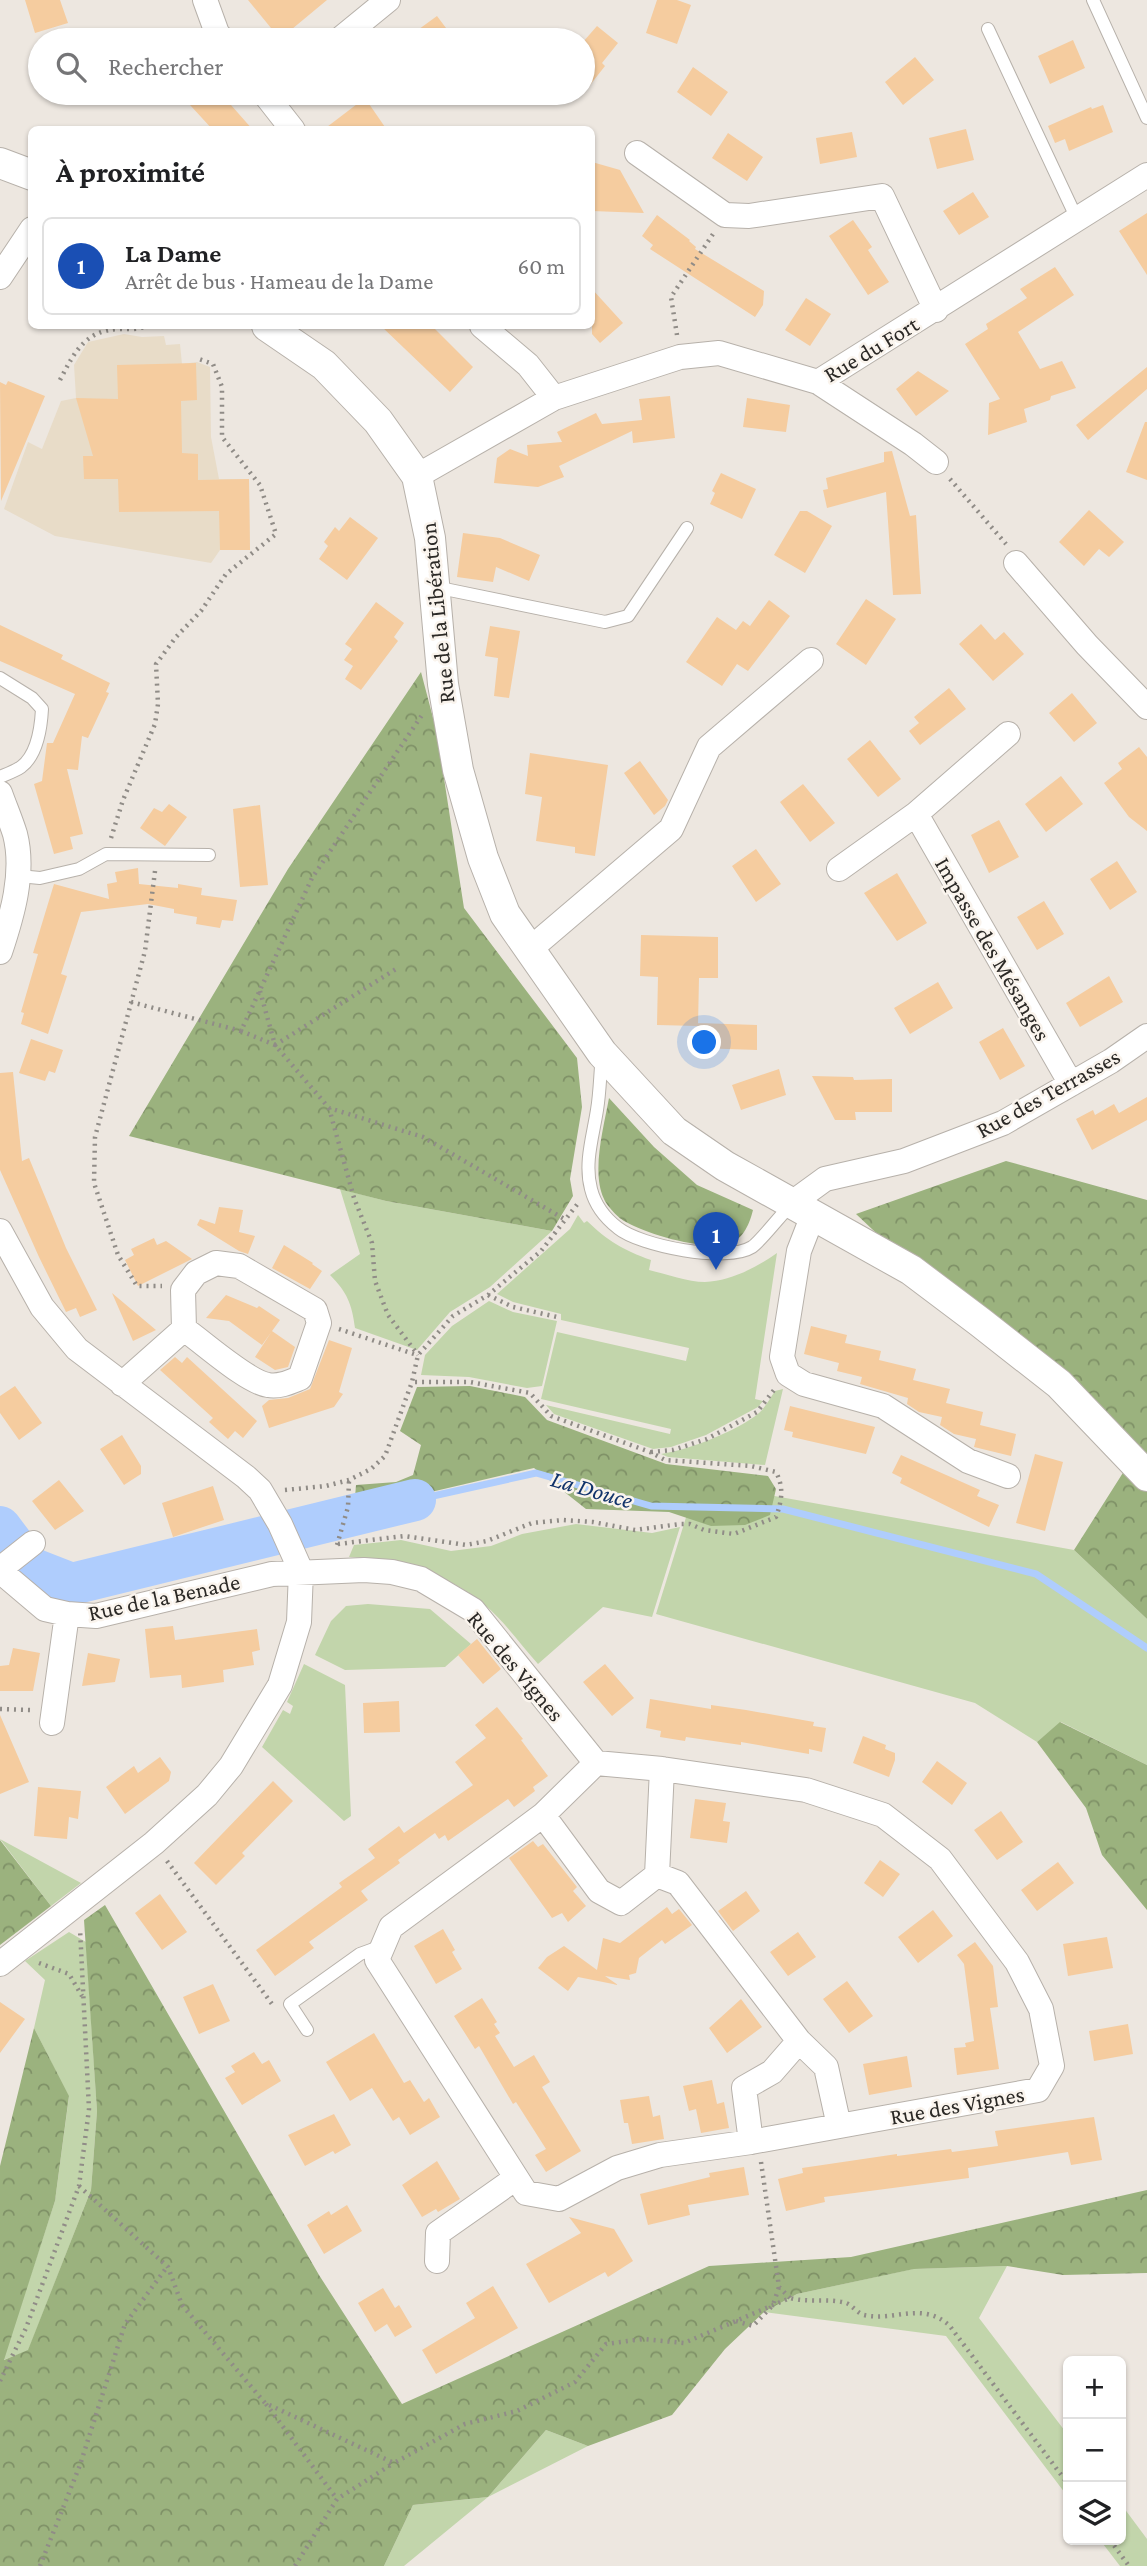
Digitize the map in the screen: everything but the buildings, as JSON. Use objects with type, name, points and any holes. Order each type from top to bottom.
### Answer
[{"type":"street","points":[[205,0],[215,28]]},
{"type":"street","points":[[354,28],[388,0]]},
{"type":"street","points":[[276,105],[290,126]]},
{"type":"street","points":[[637,153],[724,215],[750,216],[882,196],[936,310]]},
{"type":"street","points":[[0,163],[28,174]]},
{"type":"street","name":"Rue du Fort","points":[[416,476],[554,398],[680,357],[719,353],[818,383],[1147,175]]},
{"type":"street","points":[[0,277],[28,235]]},
{"type":"street","name":"Rue de la Libération","points":[[271,329],[324,365],[378,421],[416,476],[425,506],[443,684],[458,770],[483,858],[505,914],[602,1053],[674,1131],[725,1166],[911,1270],[980,1322],[1059,1384],[1147,1476]]},
{"type":"street","points":[[486,329],[528,365],[554,398]]},
{"type":"street","points":[[818,383],[914,444],[936,463]]},
{"type":"street","points":[[1016,563],[1087,645],[1147,707]]},
{"type":"street","points":[[530,950],[671,829],[709,747],[811,660]]},
{"type":"street","points":[[839,869],[916,814],[1009,734]]},
{"type":"street","points":[[0,793],[15,836],[19,876],[0,953]]},
{"type":"street","name":"Impasse des Mésanges","points":[[916,814],[1071,1084]]},
{"type":"street","name":"Rue des Terrasses","points":[[802,1209],[825,1179],[904,1161],[1003,1123],[1111,1061],[1147,1036]]},
{"type":"street","points":[[802,1209],[800,1251],[782,1357],[788,1374],[804,1384],[883,1406],[968,1461],[1008,1476]]},
{"type":"street","points":[[0,1231],[42,1307],[77,1349],[246,1476],[260,1490],[284,1532],[301,1571],[299,1622],[280,1685],[231,1766],[207,1795],[154,1843],[6,1959]]},
{"type":"street","points":[[122,1384],[184,1328],[183,1290],[196,1273],[216,1263],[239,1266],[315,1310],[319,1323],[300,1378],[284,1385],[266,1385],[243,1373],[184,1328]]},
{"type":"street","points":[[4,1567],[33,1543]]},
{"type":"street","name":"Rue de la Benade","points":[[4,1567],[45,1609],[96,1616],[272,1574],[301,1571]]},
{"type":"street","name":"Rue des Vignes","points":[[301,1571],[393,1572],[421,1579],[473,1609],[596,1763],[663,1769],[806,1790],[883,1815],[940,1859],[1017,1962],[1041,2009],[1052,2066],[1038,2091],[660,2155],[617,2168],[559,2199],[526,2193],[377,1960],[383,1946]]},
{"type":"street","points":[[53,1717],[66,1614]]},
{"type":"street","points":[[383,1946],[391,1927],[543,1815],[596,1763]]},
{"type":"street","points":[[543,1815],[599,1891],[621,1903],[657,1875],[663,1769]]},
{"type":"street","points":[[657,1875],[678,1884],[799,2041],[826,2067],[839,2126]]},
{"type":"street","points":[[755,2141],[744,2088],[772,2072],[799,2041]]},
{"type":"street","points":[[437,2261],[438,2233],[516,2178]]},
{"type":"lane","points":[[1093,0],[1147,118]]},
{"type":"lane","points":[[988,29],[1077,219]]},
{"type":"lane","points":[[435,587],[605,622],[628,616],[687,528]]},
{"type":"lane","points":[[0,678],[32,698],[42,709],[41,724],[33,751],[22,766],[0,777]]},
{"type":"lane","points":[[19,876],[40,878],[79,869],[106,854],[209,856]]},
{"type":"lane","points":[[602,1053],[598,1107],[588,1165],[590,1188],[601,1212],[620,1230],[663,1246],[713,1255],[737,1252],[753,1246],[802,1209]]},
{"type":"lane","points":[[307,2030],[290,2004],[360,1954],[383,1946]]},
{"type":"path","points":[[680,357],[671,297],[724,215]]},
{"type":"path","points":[[60,380],[84,340],[113,330],[141,329]]},
{"type":"path","points":[[106,854],[123,800],[155,724],[158,704],[156,664],[176,637],[201,611],[226,575],[276,534],[260,485],[222,437],[222,387],[214,364],[196,358]]},
{"type":"path","points":[[936,463],[1004,540],[1016,563]]},
{"type":"path","points":[[241,1031],[312,878],[443,684]]},
{"type":"path","points":[[158,855],[145,951],[95,1137],[94,1183],[118,1255],[137,1286],[170,1286],[183,1290]]},
{"type":"path","points":[[275,1045],[396,969]]},
{"type":"path","points":[[260,990],[275,1045],[329,1108],[355,1198],[372,1243],[374,1281],[388,1315],[418,1355]]},
{"type":"path","points":[[131,1002],[241,1031],[275,1045]]},
{"type":"path","points":[[329,1108],[423,1137],[566,1220]]},
{"type":"path","points":[[276,1492],[326,1486],[349,1480],[370,1469],[385,1456],[412,1382],[418,1355],[453,1316],[488,1295],[541,1251],[590,1188]]},
{"type":"path","points":[[488,1295],[513,1307],[556,1317]]},
{"type":"path","points":[[319,1323],[418,1355]]},
{"type":"path","points":[[650,1452],[673,1450],[707,1438],[757,1412],[788,1374]]},
{"type":"path","points":[[349,1480],[348,1507],[337,1547],[404,1536],[466,1545],[487,1541],[532,1523],[563,1520],[593,1522],[635,1530],[690,1524],[704,1530],[734,1534],[776,1517],[783,1486],[776,1472],[751,1466],[665,1460],[551,1416],[530,1393],[470,1382],[412,1382]]},
{"type":"path","points":[[0,1709],[53,1717]]},
{"type":"path","points":[[154,1843],[278,2012],[290,2004]]},
{"type":"path","points":[[0,2381],[26,2328],[79,2186],[89,2109],[79,1902]]},
{"type":"path","points":[[6,1959],[69,1974],[83,1997]]},
{"type":"path","points":[[736,2321],[753,2326],[773,2305],[779,2287],[755,2141]]},
{"type":"path","points":[[79,2186],[168,2267],[182,2305],[265,2403],[337,2499]]},
{"type":"path","points":[[40,2566],[80,2465],[125,2324],[168,2267]]},
{"type":"path","points":[[779,2287],[790,2298],[846,2303],[863,2315],[914,2312],[939,2316],[949,2325],[1067,2482]]},
{"type":"path","points":[[295,2566],[337,2499],[394,2463],[465,2424],[517,2411],[575,2382],[606,2344],[643,2339],[684,2343],[790,2298]]},
{"type":"path","points":[[265,2403],[394,2463]]},
{"type":"path","points":[[1114,2545],[1129,2566]]},
{"type":"shaded area","points":[[124,334],[164,336],[166,345],[180,344],[182,364],[197,362],[210,367],[211,437],[219,479],[249,479],[250,550],[220,550],[211,563],[55,536],[4,509],[28,442],[42,449],[61,401],[76,398],[74,365],[88,342]]},
{"type":"green space","points":[[421,672],[437,733],[464,908],[577,1058],[582,1107],[570,1179],[573,1196],[552,1231],[386,1201],[129,1136],[288,869]]},
{"type":"green space","points":[[609,1098],[654,1147],[697,1185],[753,1210],[748,1225],[739,1238],[719,1245],[677,1240],[636,1227],[614,1212],[604,1199],[599,1176],[600,1149]]},
{"type":"green space","points":[[1006,1161],[1147,1200],[1147,1619],[1074,1550],[1126,1468],[856,1214]]},
{"type":"green space","points":[[340,1189],[386,1201],[552,1231],[490,1287],[450,1312],[417,1350],[355,1328],[348,1299],[330,1275],[360,1254]]},
{"type":"green space","points":[[578,1215],[584,1223],[587,1221],[616,1244],[651,1260],[649,1270],[691,1281],[715,1281],[734,1276],[777,1253],[755,1399],[763,1401],[758,1407],[706,1435],[671,1447],[653,1449],[554,1414],[546,1405],[670,1434],[671,1429],[541,1399],[557,1332],[686,1361],[689,1348],[561,1320],[561,1314],[513,1302],[497,1294],[570,1229]]},
{"type":"green space","points":[[489,1301],[513,1312],[557,1321],[542,1386],[527,1388],[469,1377],[421,1375],[425,1355],[452,1326]]},
{"type":"green space","points":[[470,1386],[525,1397],[547,1420],[666,1464],[768,1476],[776,1489],[770,1515],[745,1525],[711,1526],[669,1512],[586,1509],[534,1468],[354,1510],[356,1485],[396,1482],[413,1475],[421,1445],[400,1431],[417,1387]]},
{"type":"green space","points":[[783,1389],[765,1465],[668,1457],[661,1454],[699,1444],[726,1433],[750,1420],[761,1411],[775,1391]]},
{"type":"green space","points":[[697,1482],[1074,1550],[1147,1619],[1147,1765],[1061,1722],[1037,1742],[975,1703],[656,1614]]},
{"type":"green space","points":[[576,1524],[652,1533],[680,1527],[652,1617],[603,1607],[538,1664],[505,1625],[469,1593],[420,1570],[385,1561],[349,1557],[354,1545],[401,1540],[451,1551],[491,1546],[522,1534]]},
{"type":"green space","points":[[368,1604],[430,1609],[471,1644],[445,1667],[345,1670],[315,1655],[331,1621],[346,1606]]},
{"type":"green space","points":[[304,1664],[345,1685],[351,1816],[344,1821],[262,1747],[283,1710],[290,1714],[293,1706],[287,1702]]},
{"type":"green space","points":[[1060,1722],[1147,1765],[1147,1910],[1102,1855],[1086,1808],[1037,1742]]},
{"type":"green space","points":[[0,1839],[81,1883],[51,1906]]},
{"type":"green space","points":[[0,1840],[51,1906],[0,1945]]},
{"type":"green space","points":[[105,1905],[319,2275],[402,2404],[709,2266],[851,2257],[1147,2190],[1147,2273],[1063,2275],[1007,2266],[914,2269],[797,2294],[764,2312],[725,2349],[672,2415],[588,2446],[546,2430],[488,2497],[413,2505],[384,2566],[0,2566],[0,2166],[34,2028],[69,2096],[55,2201],[4,2360],[28,2350],[91,2190],[97,2111],[84,1920]]},
{"type":"green space","points":[[69,1932],[86,1942],[97,2111],[91,2190],[28,2351],[3,2360],[55,2201],[69,2097],[34,2028],[45,1980],[25,1961]]},
{"type":"green space","points":[[1007,2266],[979,2318],[1063,2428],[1063,2490],[946,2336],[764,2312],[797,2294],[913,2269]]},
{"type":"green space","points":[[546,2430],[588,2446],[488,2497]]},
{"type":"green space","points":[[488,2497],[404,2566],[384,2566],[413,2505]]},
{"type":"green space","points":[[1126,2511],[1147,2539],[1147,2566],[1120,2566],[1104,2545],[1126,2545]]},
{"type":"waterway","name":"La Douce","points":[[415,1500],[536,1473],[651,1506],[783,1509],[1036,1574],[1147,1648]]},
{"type":"waterway","name":"La Douce","points":[[0,1527],[31,1568],[72,1584],[415,1500]]},
{"type":"place","name":"La Dame","points":[[716,1270]]}]
